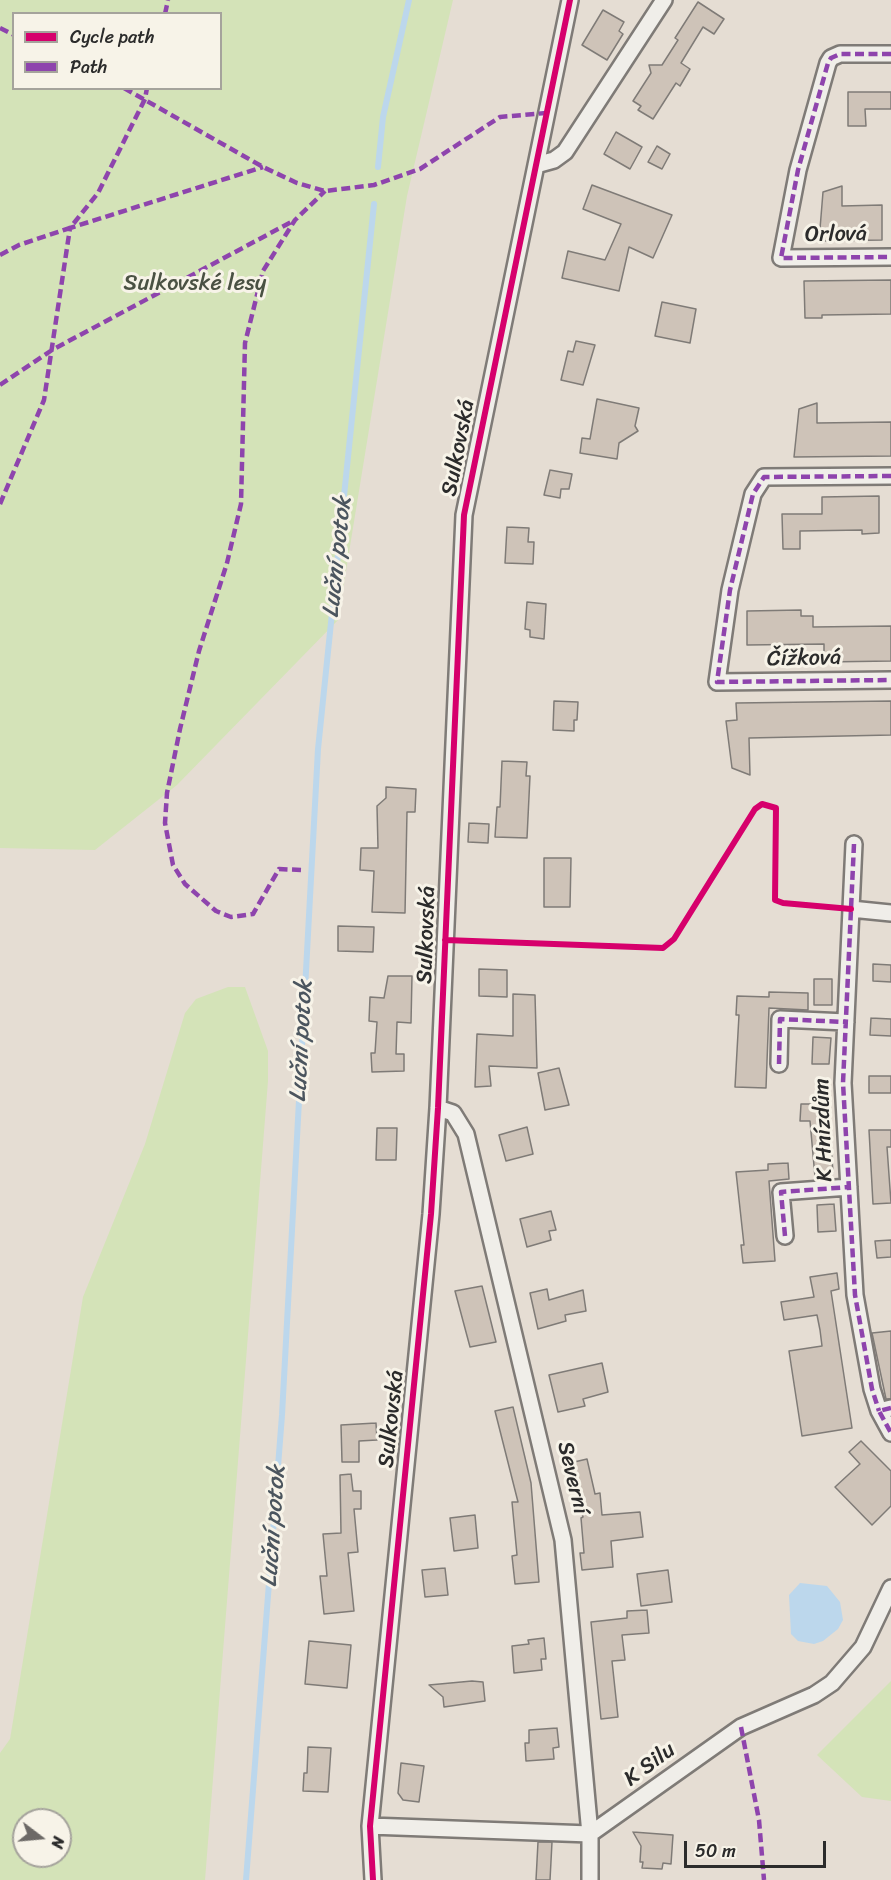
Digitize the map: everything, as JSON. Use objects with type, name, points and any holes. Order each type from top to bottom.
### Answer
[{"type":"street","name":"Sulkovská","points":[[373,1880],[370,1826],[431,1214],[438,1108],[464,515],[475,452],[570,0]]},
{"type":"street","points":[[536,165],[554,160],[565,152],[664,0]]},
{"type":"street","name":"Orlová","points":[[891,54],[840,54],[831,58],[825,70],[798,170],[782,258],[891,257]]},
{"type":"street","name":"Čížková","points":[[891,476],[764,477],[753,494],[730,590],[717,682],[891,681]]},
{"type":"street","name":"K Hnízdům","points":[[854,844],[843,1083],[855,1295],[872,1389],[885,1410],[891,1433]]},
{"type":"street","points":[[851,909],[891,913]]},
{"type":"street","points":[[779,1064],[780,1019],[846,1022]]},
{"type":"street","name":"Severní","points":[[438,1108],[453,1113],[466,1134],[563,1540],[590,1834],[590,1880]]},
{"type":"street","points":[[784,1236],[781,1192],[849,1187]]},
{"type":"street","name":"K Silu","points":[[590,1834],[741,1727],[814,1695],[832,1683],[863,1647],[891,1588]]},
{"type":"street","points":[[370,1826],[590,1834]]},
{"type":"green space","name":"Sulkovské lesy","points":[[0,0],[453,0],[407,196],[338,620],[177,785],[95,850],[0,848]]},
{"type":"green space","points":[[228,987],[245,987],[268,1051],[268,1081],[205,1880],[0,1880],[0,1753],[10,1739],[83,1297],[145,1144],[185,1013],[196,999]]},
{"type":"green space","points":[[891,1681],[891,1801],[862,1797],[817,1755]]},
{"type":"water","points":[[800,1583],[827,1586],[840,1602],[843,1620],[838,1629],[823,1641],[814,1644],[798,1641],[791,1634],[789,1595]]},
{"type":"building","points":[[698,2],[724,19],[714,34],[703,27],[681,63],[690,69],[680,86],[676,83],[653,119],[638,110],[641,106],[633,101],[651,73],[649,65],[662,65],[678,40],[675,38]]},
{"type":"building","points":[[603,10],[624,22],[619,31],[623,34],[607,60],[582,45]]},
{"type":"building","points":[[848,92],[891,92],[891,109],[865,109],[866,126],[848,126]]},
{"type":"building","points":[[616,132],[642,147],[630,169],[604,154]]},
{"type":"building","points":[[657,146],[670,154],[662,169],[648,162]]},
{"type":"building","points":[[592,185],[672,215],[653,258],[629,247],[619,291],[562,278],[568,251],[605,260],[621,224],[583,209]]},
{"type":"building","points":[[842,186],[842,206],[882,205],[882,240],[819,241],[823,192]]},
{"type":"building","points":[[891,280],[891,314],[822,315],[822,318],[805,318],[804,281]]},
{"type":"building","points":[[662,302],[696,309],[690,343],[655,336]]},
{"type":"building","points":[[576,341],[595,345],[583,385],[561,380],[568,351],[573,352]]},
{"type":"building","points":[[597,399],[639,408],[635,426],[638,431],[619,443],[617,459],[580,453],[582,438],[590,439]]},
{"type":"building","points":[[817,403],[817,423],[891,422],[891,456],[794,457],[799,409]]},
{"type":"building","points":[[550,470],[572,474],[569,489],[561,489],[560,498],[544,495]]},
{"type":"building","points":[[879,496],[879,533],[862,534],[862,530],[800,531],[800,549],[783,549],[782,514],[822,514],[822,497]]},
{"type":"building","points":[[507,527],[529,528],[528,542],[534,542],[533,564],[505,563]]},
{"type":"building","points":[[527,602],[546,604],[544,639],[530,637],[530,630],[525,629]]},
{"type":"building","points":[[801,610],[801,616],[813,616],[813,627],[891,626],[891,661],[824,662],[824,644],[747,645],[747,611]]},
{"type":"building","points":[[554,701],[578,702],[574,731],[553,730]]},
{"type":"building","points":[[891,701],[891,735],[749,738],[750,775],[732,768],[726,721],[737,720],[736,703]]},
{"type":"building","points":[[502,761],[527,762],[526,776],[530,776],[527,838],[495,837],[497,807],[500,807]]},
{"type":"building","points":[[386,787],[416,789],[415,812],[407,812],[405,913],[372,912],[374,871],[360,870],[361,848],[378,848],[377,806],[386,798]]},
{"type":"building","points":[[469,823],[489,824],[488,843],[468,842]]},
{"type":"building","points":[[544,858],[571,858],[570,907],[544,907]]},
{"type":"building","points":[[338,926],[374,927],[373,952],[338,951]]},
{"type":"building","points":[[873,964],[891,965],[891,982],[873,981]]},
{"type":"building","points":[[479,969],[507,970],[507,997],[479,996]]},
{"type":"building","points":[[388,976],[412,976],[411,1023],[397,1022],[396,1054],[404,1054],[404,1071],[372,1072],[371,1053],[375,1053],[377,1022],[369,1021],[370,997],[384,998]]},
{"type":"building","points":[[814,979],[832,979],[832,1005],[814,1005]]},
{"type":"building","points":[[769,992],[808,993],[808,1010],[769,1008],[766,1088],[735,1087],[739,1015],[736,1015],[737,996],[769,997]]},
{"type":"building","points":[[513,994],[535,995],[537,1068],[489,1066],[491,1086],[475,1087],[477,1034],[513,1036]]},
{"type":"building","points":[[871,1018],[891,1019],[891,1036],[870,1035]]},
{"type":"building","points":[[813,1037],[831,1038],[829,1064],[812,1064]]},
{"type":"building","points":[[559,1068],[569,1105],[545,1110],[538,1073]]},
{"type":"building","points":[[869,1076],[891,1076],[891,1093],[869,1093]]},
{"type":"building","points":[[801,1104],[827,1104],[826,1147],[831,1146],[833,1172],[825,1173],[825,1176],[815,1177],[810,1121],[800,1121]]},
{"type":"building","points":[[527,1127],[533,1154],[506,1161],[499,1135]]},
{"type":"building","points":[[377,1128],[397,1128],[396,1160],[376,1160]]},
{"type":"building","points":[[869,1130],[891,1130],[891,1147],[887,1147],[891,1203],[873,1204]]},
{"type":"building","points":[[788,1163],[789,1179],[769,1181],[775,1261],[743,1263],[741,1245],[744,1245],[736,1172],[768,1170],[768,1164]]},
{"type":"building","points":[[834,1204],[836,1231],[818,1232],[817,1205]]},
{"type":"building","points":[[551,1211],[556,1230],[549,1231],[551,1240],[527,1247],[520,1219]]},
{"type":"building","points":[[891,1240],[891,1257],[877,1258],[875,1241]]},
{"type":"building","points":[[837,1273],[839,1289],[831,1291],[852,1428],[802,1436],[789,1351],[822,1346],[820,1330],[817,1315],[784,1320],[781,1302],[814,1297],[810,1277]]},
{"type":"building","points":[[482,1286],[496,1342],[470,1347],[455,1291]]},
{"type":"building","points":[[547,1289],[549,1300],[583,1290],[586,1311],[565,1315],[566,1321],[538,1329],[530,1293]]},
{"type":"building","points":[[891,1331],[891,1399],[886,1399],[872,1333]]},
{"type":"building","points":[[602,1363],[608,1392],[583,1399],[585,1406],[558,1412],[549,1375]]},
{"type":"building","points":[[513,1407],[531,1483],[539,1582],[515,1584],[512,1556],[517,1555],[512,1502],[518,1502],[495,1411]]},
{"type":"building","points":[[376,1423],[377,1440],[359,1441],[359,1462],[342,1462],[341,1425]]},
{"type":"building","points":[[861,1441],[891,1471],[891,1506],[872,1525],[835,1487],[860,1464],[849,1452]]},
{"type":"building","points":[[587,1459],[595,1494],[600,1493],[602,1515],[640,1512],[643,1537],[611,1541],[613,1567],[582,1570],[580,1553],[584,1553],[581,1518],[583,1517],[570,1463]]},
{"type":"building","points":[[351,1474],[353,1491],[361,1491],[361,1509],[354,1509],[358,1552],[348,1553],[354,1611],[324,1614],[320,1576],[327,1576],[323,1534],[341,1533],[340,1475]]},
{"type":"building","points":[[475,1515],[478,1548],[454,1551],[450,1518]]},
{"type":"building","points":[[445,1568],[448,1595],[425,1597],[422,1570]]},
{"type":"building","points":[[668,1570],[672,1602],[641,1606],[637,1574]]},
{"type":"building","points":[[647,1610],[649,1633],[622,1635],[625,1660],[612,1661],[618,1717],[601,1719],[591,1622],[627,1618],[627,1611]]},
{"type":"building","points":[[544,1638],[546,1659],[541,1659],[542,1670],[514,1673],[512,1646],[529,1644],[528,1640]]},
{"type":"building","points":[[309,1641],[351,1645],[347,1688],[305,1684]]},
{"type":"building","points":[[483,1682],[485,1701],[444,1707],[443,1697],[429,1685]]},
{"type":"building","points":[[557,1728],[559,1747],[553,1748],[554,1759],[526,1761],[525,1743],[529,1743],[529,1730]]},
{"type":"building","points":[[308,1747],[331,1748],[328,1792],[303,1791],[304,1773],[307,1773]]},
{"type":"building","points":[[401,1763],[424,1766],[419,1802],[403,1800],[398,1793]]},
{"type":"building","points":[[633,1832],[673,1835],[671,1864],[663,1863],[662,1869],[642,1868],[641,1846]]},
{"type":"building","points":[[538,1842],[552,1842],[550,1880],[536,1880]]},
{"type":"waterway","name":"Luční potok","points":[[378,167],[383,117],[409,0]]},
{"type":"waterway","name":"Luční potok","points":[[246,1880],[282,1415],[318,749],[374,204]]},
{"type":"marked path","points":[[165,12],[168,0]]},
{"type":"marked path","points":[[0,28],[12,34]]},
{"type":"marked path","points":[[891,54],[840,54],[831,58],[828,63],[798,170],[781,258],[891,257]]},
{"type":"marked path","points":[[128,90],[263,167],[297,183],[325,191],[374,185],[420,169],[500,117],[546,113]]},
{"type":"marked path","points":[[0,255],[19,245],[70,228],[98,193],[145,99],[147,90]]},
{"type":"marked path","points":[[0,504],[44,400],[70,228],[263,167]]},
{"type":"marked path","points":[[301,870],[279,869],[253,914],[231,917],[216,911],[185,884],[173,865],[165,823],[167,793],[180,729],[199,651],[227,563],[241,504],[245,343],[263,271],[295,220],[325,191]]},
{"type":"marked path","points":[[0,385],[52,350],[293,221]]},
{"type":"marked path","points":[[891,476],[764,477],[753,494],[730,590],[717,682],[891,680]]},
{"type":"marked path","points":[[854,844],[843,1083],[855,1295],[872,1389],[879,1411]]},
{"type":"marked path","points":[[779,1064],[780,1019],[846,1022]]},
{"type":"marked path","points":[[785,1236],[781,1192],[849,1187]]},
{"type":"marked path","points":[[891,1408],[879,1411],[891,1433]]},
{"type":"marked path","points":[[741,1727],[759,1820],[764,1880]]},
{"type":"cycle path","points":[[373,1880],[370,1826],[431,1214],[438,1108],[464,515],[570,0]]},
{"type":"cycle path","points":[[445,940],[663,948],[674,939],[755,809],[762,804],[776,808],[775,900],[783,903],[851,909]]}]
